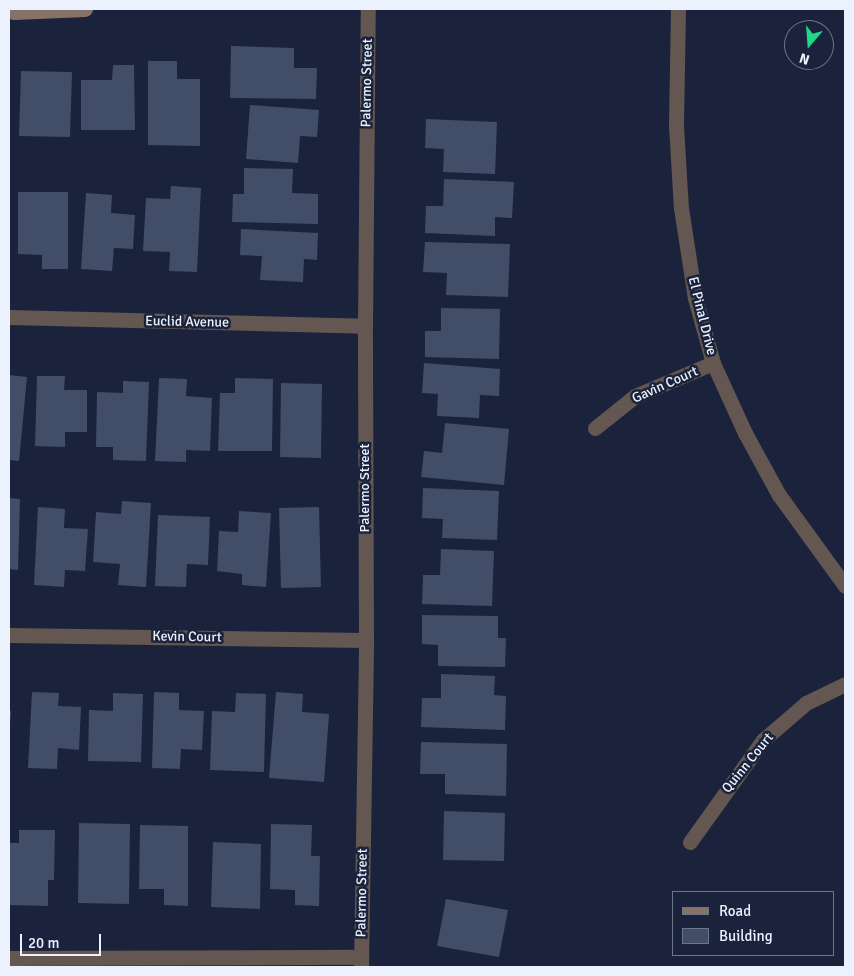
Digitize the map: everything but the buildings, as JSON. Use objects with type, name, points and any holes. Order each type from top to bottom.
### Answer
[{"type":"street","points":[[9,9],[14,12],[85,9]]},
{"type":"street","name":"Palermo Street","points":[[361,962],[366,640],[365,326],[368,9]]},
{"type":"street","name":"El Pinal Drive","points":[[678,9],[676,124],[681,208],[695,298],[713,364],[745,433],[779,494],[845,586]]},
{"type":"street","name":"Euclid Avenue","points":[[9,317],[365,326]]},
{"type":"street","name":"Gavin Court","points":[[595,428],[635,396],[713,364]]},
{"type":"street","name":"Kevin Court","points":[[9,635],[366,640]]},
{"type":"street","name":"Quinn Court","points":[[690,842],[763,740],[806,703],[845,684]]},
{"type":"street","points":[[9,958],[30,963],[361,962]]}]
